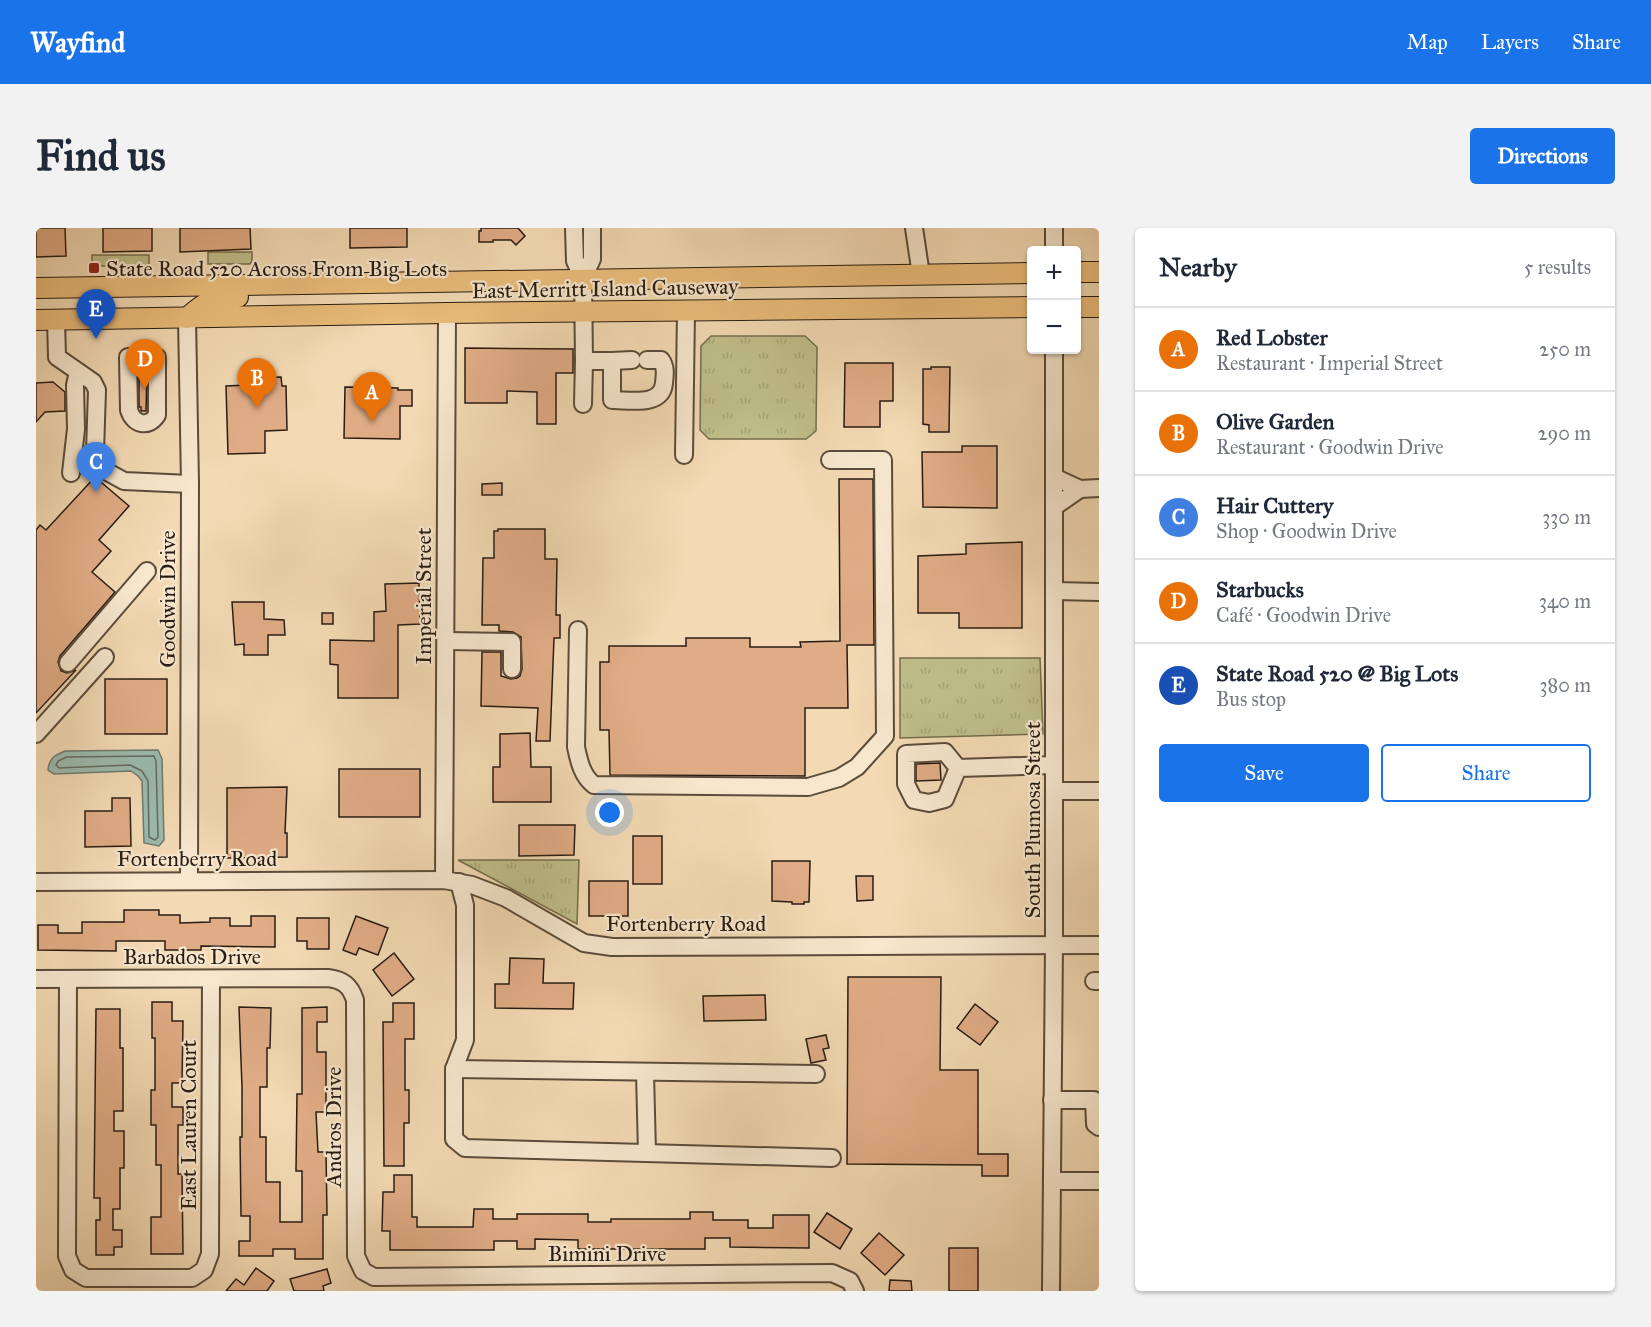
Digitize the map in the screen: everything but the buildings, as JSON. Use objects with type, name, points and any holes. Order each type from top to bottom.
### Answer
[{"type":"main road","points":[[1081,272],[1099,272]]},
{"type":"main road","name":"East Merritt Island Causeway","points":[[42,290],[1027,273]]},
{"type":"main road","points":[[187,318],[203,303],[220,298],[239,297],[267,286]]},
{"type":"main road","name":"East Merritt Island Causeway","points":[[36,320],[1027,307]]},
{"type":"main road","points":[[1081,307],[1099,307]]},
{"type":"street","points":[[574,228],[575,261],[584,279]]},
{"type":"street","points":[[584,404],[584,279],[592,259],[592,228]]},
{"type":"street","points":[[914,228],[921,275]]},
{"type":"street","points":[[1054,228],[1054,246]]},
{"type":"street","points":[[684,455],[686,311]]},
{"type":"street","name":"Imperial Street","points":[[447,313],[446,641],[452,881],[465,905],[465,1040],[454,1069]]},
{"type":"street","name":"Goodwin Drive","points":[[187,318],[190,484],[189,880]]},
{"type":"street","points":[[56,320],[57,357],[93,382],[97,390],[93,464]]},
{"type":"street","name":"South Plumosa Street","points":[[1051,1291],[1054,944],[1054,354]]},
{"type":"street","points":[[128,357],[131,418],[138,423],[146,424],[153,421],[157,415],[157,357]]},
{"type":"street","points":[[584,361],[612,360],[661,360],[665,366],[664,388],[660,396],[652,400],[612,400],[612,360]]},
{"type":"street","points":[[78,372],[75,385],[76,429],[71,473],[93,464]]},
{"type":"street","points":[[578,630],[576,747],[585,774],[594,785],[808,787],[839,778],[857,767],[885,736],[884,460],[830,460]]},
{"type":"street","points":[[93,464],[123,481],[190,484]]},
{"type":"street","points":[[1054,477],[1080,489],[1099,488]]},
{"type":"street","points":[[1054,507],[1080,489]]},
{"type":"street","points":[[68,663],[147,571]]},
{"type":"street","points":[[1055,591],[1099,592]]},
{"type":"street","points":[[446,641],[512,642],[512,669]]},
{"type":"street","points":[[36,734],[105,657]]},
{"type":"street","points":[[958,768],[1054,765]]},
{"type":"street","points":[[1054,792],[1099,791]]},
{"type":"street","name":"Fortenberry Road","points":[[36,882],[452,881],[472,885],[506,898],[584,943],[612,947],[1099,945]]},
{"type":"street","name":"Barbados Drive","points":[[36,979],[328,978],[346,983]]},
{"type":"street","name":"East Lauren Court","points":[[68,979],[67,1256],[73,1270],[86,1278],[192,1278],[204,1270],[210,1254],[211,979]]},
{"type":"street","name":"Andros Drive","points":[[346,983],[355,1000],[356,1256],[363,1271]]},
{"type":"street","points":[[816,1074],[454,1069],[454,1139],[465,1148],[832,1158]]},
{"type":"street","points":[[645,1073],[647,1153]]},
{"type":"street","points":[[1052,1100],[1094,1100],[1095,1124],[1099,1127]]},
{"type":"street","points":[[1052,1181],[1099,1181]]},
{"type":"street","name":"Bimini Drive","points":[[363,1271],[374,1277],[832,1273],[853,1286]]},
{"type":"green space","points":[[208,252],[252,252],[252,261],[250,264],[208,264]]},
{"type":"green space","points":[[92,255],[149,255],[149,266],[92,266]]},
{"type":"green space","points":[[711,336],[805,336],[817,347],[816,431],[806,439],[709,439],[700,430],[701,346]]},
{"type":"green space","points":[[900,658],[1040,658],[1043,734],[900,738]]},
{"type":"green space","points":[[458,860],[579,860],[577,924]]},
{"type":"water","points":[[158,750],[162,759],[164,840],[159,846],[144,843],[142,781],[131,771],[54,774],[48,770],[53,757],[65,751]]},
{"type":"place","name":"State Road 520 Across From Big Lots","points":[[94,268]]},
{"type":"place","name":"State Road 520 @ Big Lots","points":[[96,339]]},
{"type":"place","name":"Starbucks","points":[[145,389]]},
{"type":"place","name":"Olive Garden","points":[[257,408]]},
{"type":"place","name":"Red Lobster","points":[[372,422]]},
{"type":"place","name":"Hair Cuttery","points":[[96,492]]}]
